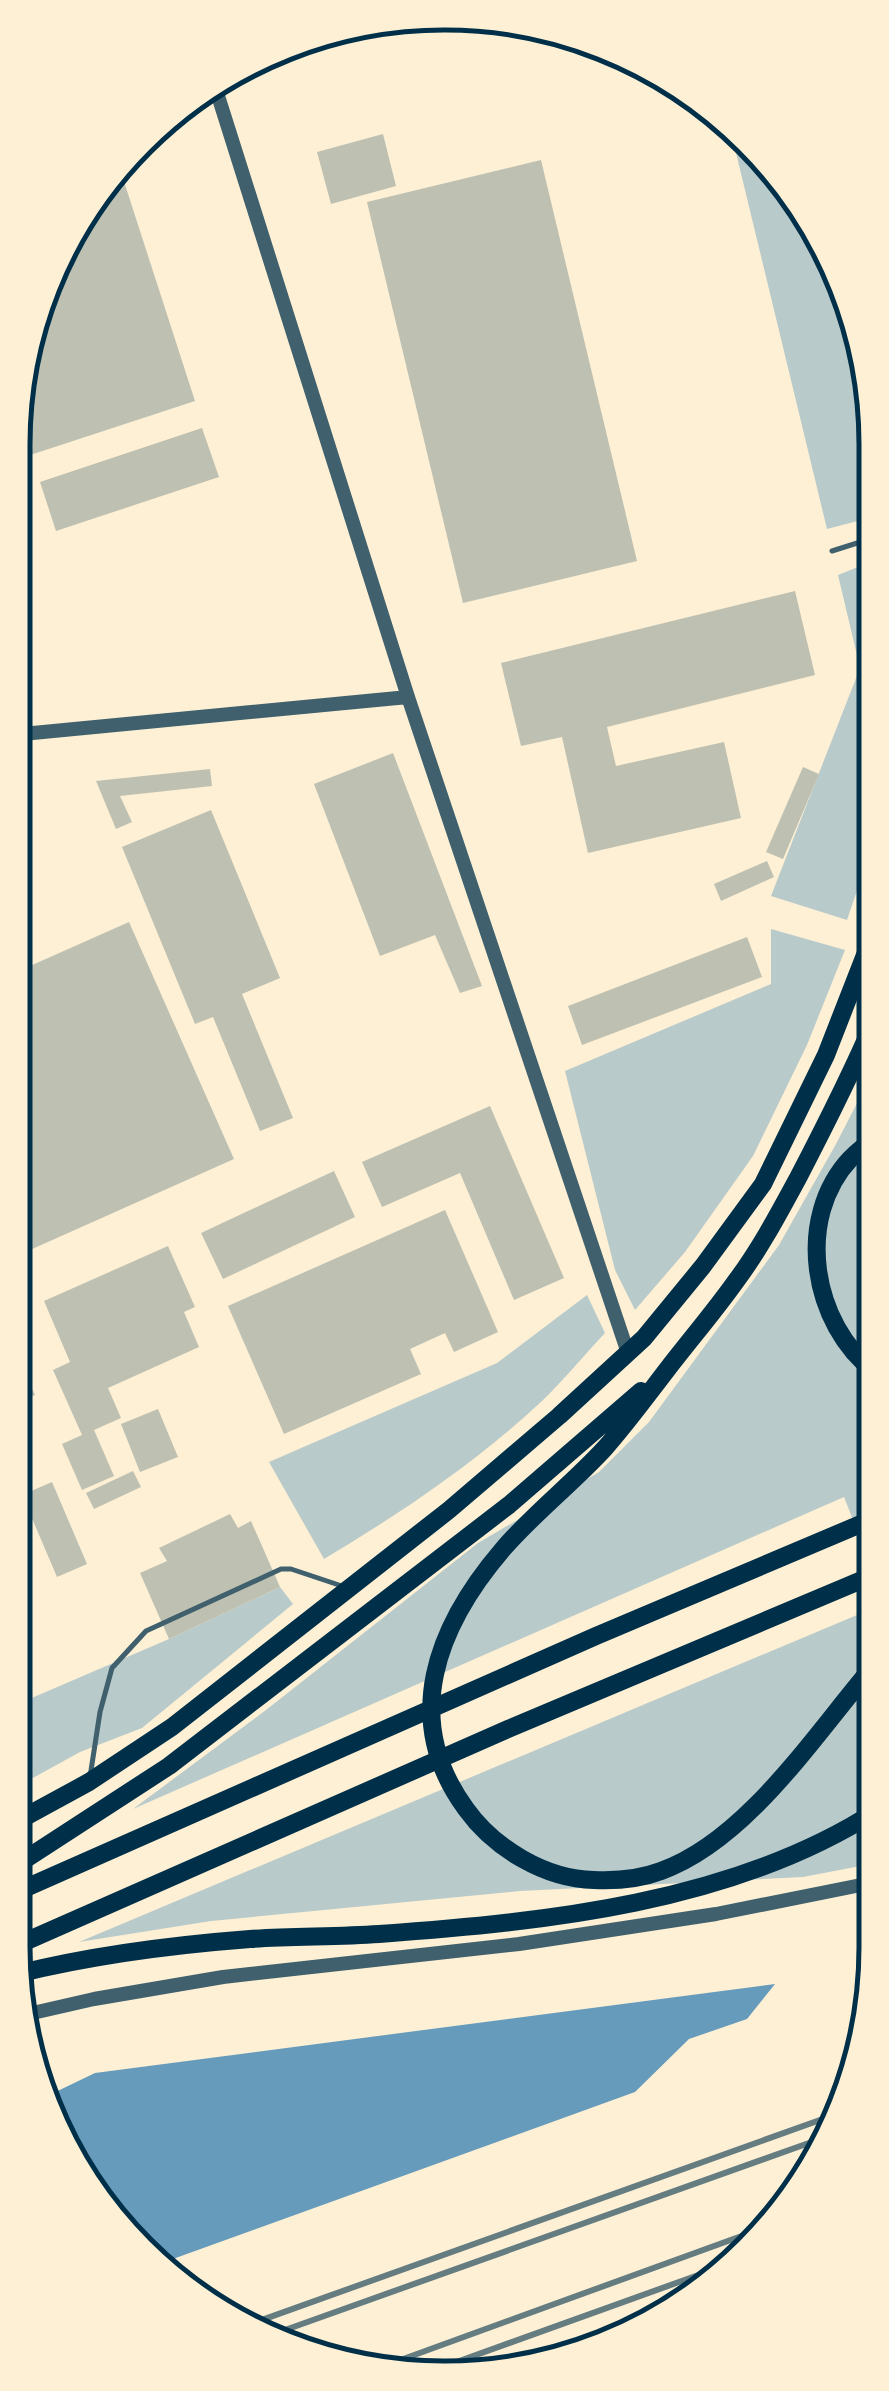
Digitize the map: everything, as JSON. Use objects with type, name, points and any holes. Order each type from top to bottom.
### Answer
[{"type":"highway","points":[[30,1814],[89,1782],[172,1727],[449,1510],[644,1338],[764,1184],[826,1056],[859,971]]},
{"type":"highway","points":[[859,1054],[767,1234],[728,1292],[625,1426],[586,1470],[505,1547],[462,1607],[445,1639],[431,1691],[431,1722],[446,1776],[456,1796],[486,1834],[550,1870],[588,1880],[607,1880],[645,1876],[702,1850],[742,1817],[789,1769],[859,1683]]},
{"type":"highway","points":[[859,1151],[849,1160],[827,1197],[820,1220],[817,1262],[820,1286],[833,1324],[859,1359]]},
{"type":"highway","points":[[30,1856],[169,1766],[509,1505],[668,1368]]},
{"type":"highway","points":[[30,1886],[596,1636],[859,1525]]},
{"type":"highway","points":[[30,1939],[508,1729],[859,1582]]},
{"type":"highway","points":[[31,1971],[151,1949],[252,1939],[377,1934],[516,1921],[600,1908],[692,1891],[808,1847],[859,1822]]},
{"type":"street","points":[[219,97],[408,697],[628,1353]]},
{"type":"street","points":[[30,732],[408,697]]},
{"type":"street","points":[[36,2012],[223,1977],[518,1944],[696,1917],[859,1885]]},
{"type":"lane","points":[[832,551],[859,542]]},
{"type":"lane","points":[[89,1782],[100,1712],[112,1668],[146,1632],[281,1569],[350,1588]]},
{"type":"shaded area","points":[[735,148],[773,192],[803,237],[827,286],[845,337],[858,417],[859,521],[827,529]]},
{"type":"shaded area","points":[[859,567],[859,664],[838,575]]},
{"type":"shaded area","points":[[859,671],[859,885],[847,920],[771,896]]},
{"type":"shaded area","points":[[771,929],[845,950],[807,1045],[753,1156],[685,1252],[635,1310],[615,1270],[565,1071],[771,984]]},
{"type":"shaded area","points":[[859,1099],[859,1535],[844,1497],[133,1809],[478,1543],[599,1472],[649,1422],[779,1245]]},
{"type":"shaded area","points":[[587,1295],[605,1333],[550,1393],[465,1466],[324,1559],[269,1462],[497,1363]]},
{"type":"shaded area","points":[[280,1587],[293,1604],[142,1728],[80,1752],[30,1780],[30,1699]]},
{"type":"shaded area","points":[[859,1614],[859,1866],[803,1877],[520,1891],[211,1921],[79,1942]]},
{"type":"water","points":[[775,1984],[747,2019],[689,2039],[635,2092],[172,2259],[133,2220],[100,2177],[62,2105],[57,2091],[95,2073]]},
{"type":"building","points":[[383,134],[396,186],[331,204],[317,152]]},
{"type":"building","points":[[541,160],[637,561],[463,603],[367,202]]},
{"type":"building","points":[[124,182],[195,401],[30,455],[34,390],[52,311],[86,237]]},
{"type":"building","points":[[202,428],[219,477],[56,531],[40,482]]},
{"type":"building","points":[[795,591],[815,675],[607,727],[616,766],[724,742],[741,818],[588,853],[562,737],[521,746],[501,663]]},
{"type":"building","points":[[393,753],[482,986],[460,993],[435,935],[380,956],[314,784]]},
{"type":"building","points":[[803,767],[819,774],[783,859],[766,852]]},
{"type":"building","points":[[210,769],[212,786],[120,796],[132,822],[116,829],[96,781]]},
{"type":"building","points":[[211,810],[280,978],[242,994],[293,1118],[260,1131],[213,1017],[195,1024],[122,847]]},
{"type":"building","points":[[767,861],[774,877],[721,901],[714,884]]},
{"type":"building","points":[[129,922],[234,1159],[30,1250],[30,966]]},
{"type":"building","points":[[747,937],[762,977],[582,1045],[568,1006]]},
{"type":"building","points":[[490,1106],[564,1278],[514,1300],[460,1173],[382,1207],[362,1162]]},
{"type":"building","points":[[334,1171],[355,1217],[223,1279],[201,1233]]},
{"type":"building","points":[[445,1210],[498,1332],[454,1352],[445,1333],[410,1349],[421,1374],[284,1434],[228,1306]]},
{"type":"building","points":[[168,1246],[195,1307],[184,1312],[199,1347],[108,1388],[121,1418],[94,1430],[114,1476],[82,1490],[62,1444],[82,1435],[53,1370],[70,1362],[44,1301]]},
{"type":"building","points":[[158,1409],[178,1457],[140,1472],[121,1424]]},
{"type":"building","points":[[133,1471],[141,1487],[94,1509],[86,1493]]},
{"type":"building","points":[[52,1482],[87,1564],[57,1577],[30,1514],[30,1492]]},
{"type":"building","points":[[230,1514],[238,1528],[251,1521],[280,1587],[169,1639],[140,1573],[167,1561],[159,1548]]},
{"type":"railway","points":[[264,2319],[820,2120]]},
{"type":"railway","points":[[287,2329],[809,2143]]},
{"type":"railway","points":[[404,2359],[742,2236]]},
{"type":"railway","points":[[461,2360],[696,2276]]}]
